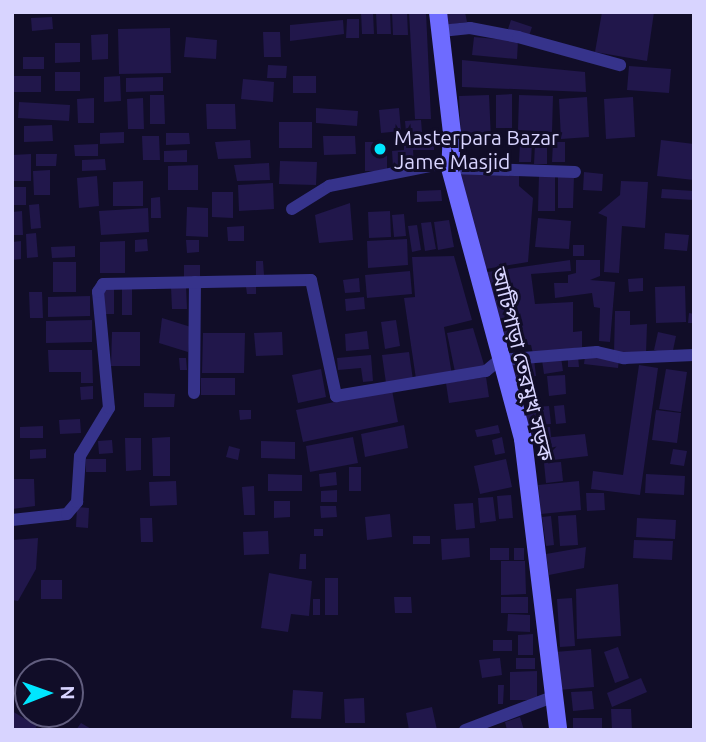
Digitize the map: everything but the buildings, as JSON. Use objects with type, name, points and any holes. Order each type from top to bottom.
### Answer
[{"type":"main road","name":"আটিপাড়া তেরমুখ সড়ক","points":[[438,12],[450,165],[499,360],[523,439],[558,730]]},
{"type":"street","points":[[441,31],[470,28],[620,65]]},
{"type":"street","points":[[292,209],[329,186],[450,165],[575,172]]},
{"type":"street","points":[[12,520],[67,514],[77,502],[80,456],[109,408],[99,286],[311,280],[336,396],[486,371],[499,360],[597,352],[624,358],[694,355]]},
{"type":"street","points":[[194,393],[195,282]]},
{"type":"street","points":[[465,730],[555,696]]},
{"type":"place","name":"Masterpara Bazar Jame Masjid","points":[[380,149]]}]
